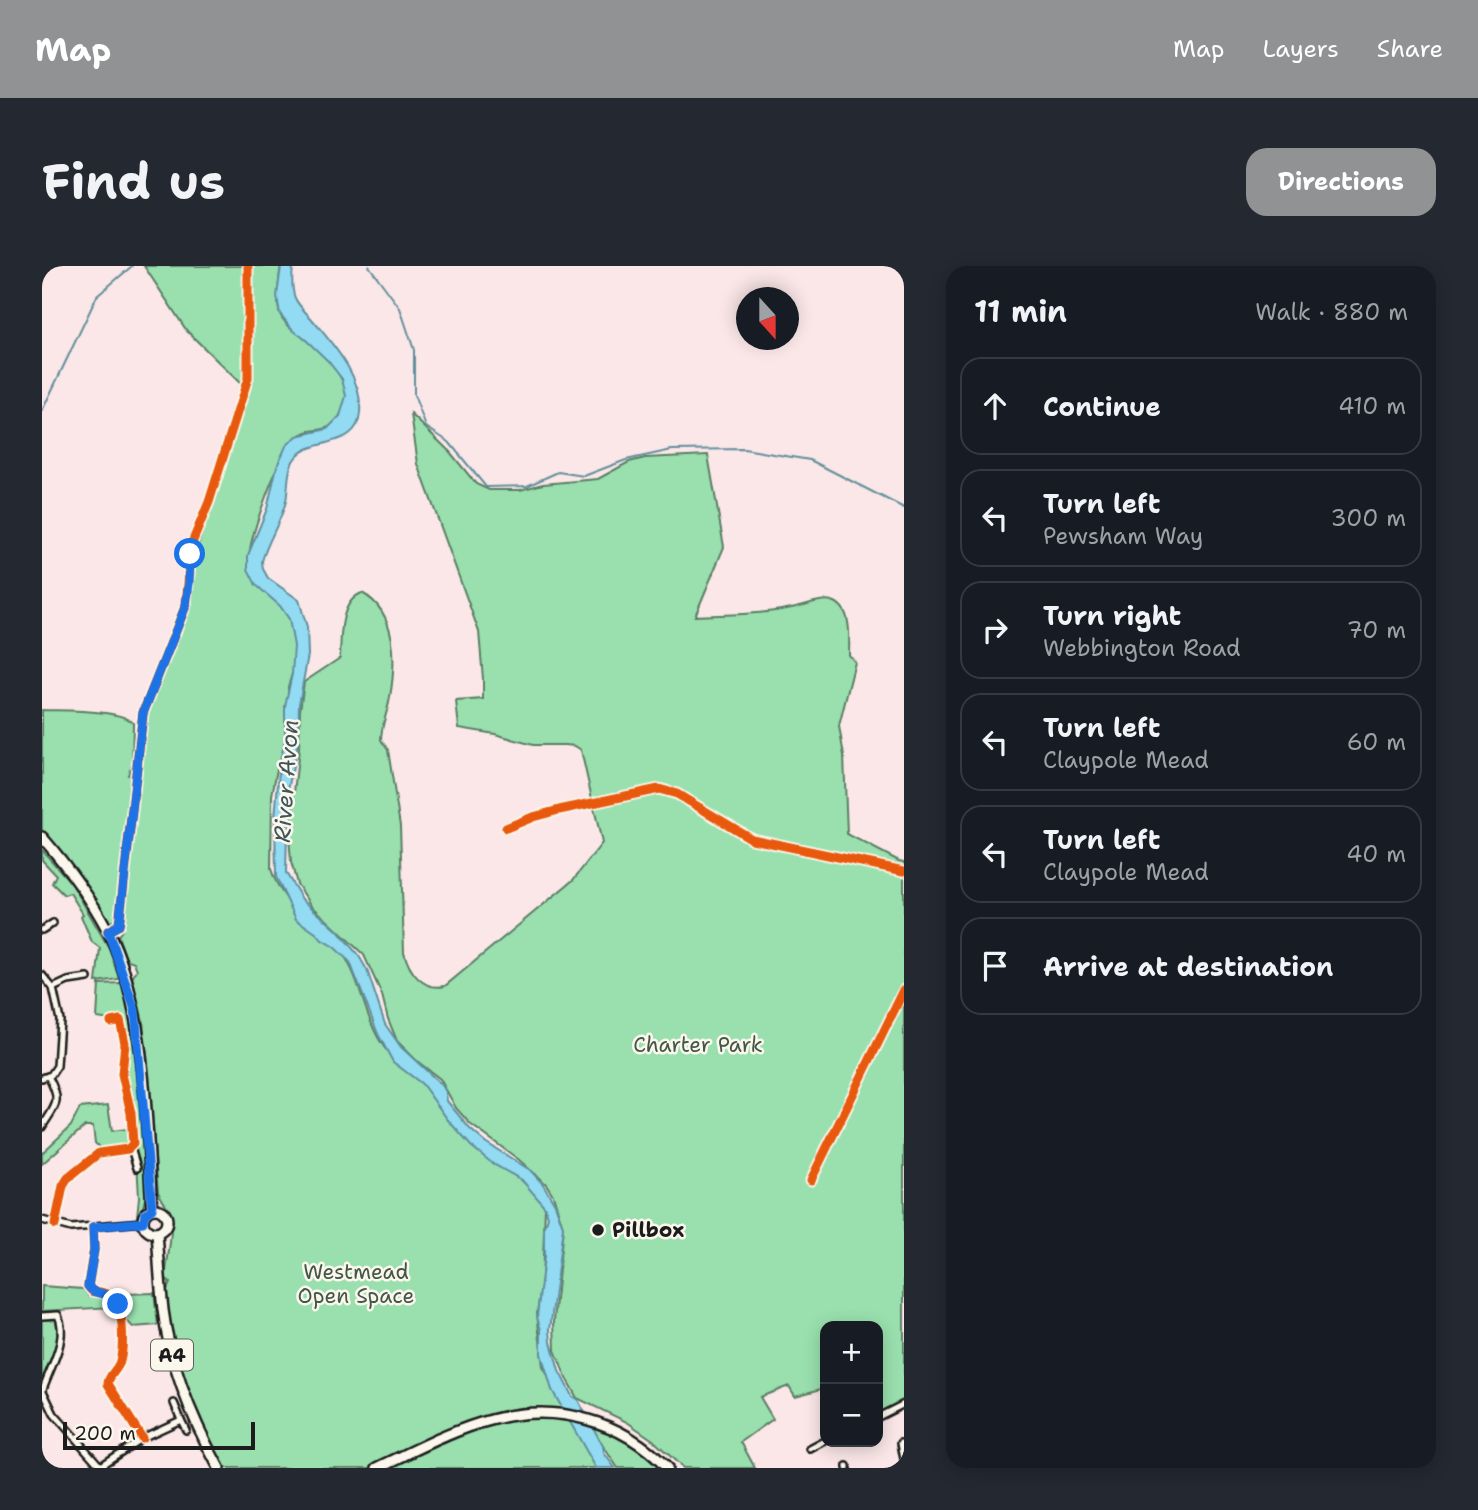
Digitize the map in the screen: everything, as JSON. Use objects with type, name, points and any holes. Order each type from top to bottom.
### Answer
[{"type":"main road","name":"A4","points":[[42,837],[77,879],[108,931],[135,1010],[152,1209],[164,1212],[168,1219],[164,1230],[157,1233],[163,1310],[176,1368],[188,1404],[219,1468]]},
{"type":"main road","points":[[152,1209],[145,1214],[143,1222],[146,1229],[157,1233]]},
{"type":"main road","points":[[377,1468],[482,1423],[519,1414],[548,1413],[594,1421],[624,1434],[651,1452],[667,1468]]},
{"type":"street","points":[[108,931],[119,925],[143,713],[186,605],[192,543],[209,502],[248,378],[248,266]]},
{"type":"street","points":[[506,828],[533,817],[612,797],[665,790],[752,839],[904,871]]},
{"type":"street","points":[[42,930],[53,923]]},
{"type":"street","points":[[42,975],[53,988],[60,1012],[57,1066],[45,1077],[57,1092],[57,1100],[42,1126]]},
{"type":"street","points":[[53,988],[68,981],[88,978]]},
{"type":"street","points":[[111,1022],[120,1020],[124,1030],[122,1074],[131,1113],[131,1148],[137,1168]]},
{"type":"street","points":[[55,1225],[63,1185],[68,1178],[99,1153],[131,1148]]},
{"type":"street","points":[[42,1220],[71,1228],[143,1222]]},
{"type":"street","points":[[93,1227],[94,1250],[88,1286],[92,1291],[113,1297],[121,1316],[121,1359],[108,1384],[142,1438]]},
{"type":"street","points":[[42,1316],[58,1315],[62,1333],[42,1389],[54,1414],[99,1467],[142,1438],[181,1420]]},
{"type":"street","points":[[174,1404],[186,1430]]},
{"type":"street","points":[[883,1414],[904,1404]]},
{"type":"street","points":[[901,1443],[903,1464]]},
{"type":"street","points":[[810,1449],[820,1444]]},
{"type":"green space","name":"Westmead Open Space","points":[[144,266],[281,266],[278,297],[282,318],[325,357],[342,379],[345,404],[336,421],[325,429],[300,435],[288,447],[266,496],[249,558],[299,625],[300,648],[288,687],[288,734],[272,795],[271,869],[276,882],[291,904],[342,952],[349,963],[377,1036],[384,1047],[542,1200],[545,1207],[542,1281],[537,1313],[543,1367],[601,1468],[225,1468],[192,1404],[168,1320],[166,1292],[170,1283],[165,1277],[171,1216],[158,1192],[143,1021],[132,978],[137,970],[134,962],[126,959],[118,936],[123,929],[145,713],[192,600],[196,551],[249,392],[187,331]]},
{"type":"green space","name":"Charter Park","points":[[411,414],[450,452],[476,484],[489,490],[520,490],[543,484],[598,479],[629,462],[645,458],[708,455],[724,547],[695,616],[774,611],[824,600],[839,604],[847,617],[849,655],[855,662],[839,726],[844,756],[847,834],[904,862],[904,1402],[883,1412],[883,1321],[820,1321],[820,1389],[795,1396],[789,1386],[760,1397],[773,1419],[741,1442],[755,1468],[683,1468],[653,1440],[627,1422],[577,1398],[555,1350],[554,1321],[563,1227],[553,1195],[546,1184],[518,1159],[470,1124],[456,1108],[440,1079],[397,1041],[382,995],[364,955],[312,906],[297,884],[291,862],[289,836],[304,682],[340,658],[345,612],[354,598],[362,593],[382,612],[392,639],[392,684],[381,740],[388,750],[400,826],[404,952],[413,973],[430,986],[445,986],[573,880],[602,843],[581,750],[575,746],[533,745],[495,734],[459,728],[456,701],[483,699],[479,632],[418,464]]},
{"type":"green space","points":[[42,710],[104,713],[127,718],[133,723],[132,764],[128,775],[134,777],[118,917],[109,924],[75,869],[42,832]]},
{"type":"green space","points":[[42,850],[72,884],[109,948],[119,979],[96,982],[100,948],[92,942],[81,916],[83,914],[70,893],[64,895],[52,883],[56,875],[42,860]]},
{"type":"green space","points":[[122,983],[137,1062],[141,1115],[146,1195],[142,1211],[137,1216],[139,1197],[136,1143],[100,1148],[95,1143],[93,1126],[85,1126],[42,1164],[42,1153],[71,1126],[80,1108],[108,1105],[112,1131],[135,1128],[134,1109],[125,1077],[128,1050],[124,1022],[97,1018],[99,984]]},
{"type":"green space","points":[[42,1286],[83,1289],[89,1296],[104,1297],[115,1307],[42,1311]]},
{"type":"green space","points":[[154,1293],[158,1325],[133,1327],[126,1320],[122,1301],[126,1294]]},
{"type":"green space","points":[[58,1319],[59,1340],[42,1380],[42,1320]]},
{"type":"green space","points":[[590,1427],[627,1442],[659,1468],[618,1468]]},
{"type":"water","name":"River Avon","points":[[281,266],[293,266],[292,286],[296,301],[345,362],[357,386],[360,399],[360,413],[352,432],[335,441],[305,450],[294,460],[284,509],[262,561],[268,578],[299,600],[307,627],[308,655],[299,704],[298,743],[288,790],[286,873],[302,899],[338,931],[359,956],[367,970],[385,1024],[401,1047],[442,1085],[447,1101],[470,1129],[485,1142],[530,1170],[543,1184],[555,1204],[563,1227],[550,1330],[551,1342],[559,1371],[615,1468],[596,1468],[552,1390],[541,1354],[541,1330],[537,1317],[544,1257],[544,1229],[548,1217],[545,1207],[522,1180],[493,1164],[471,1146],[422,1084],[393,1062],[378,1034],[350,962],[296,919],[276,877],[275,818],[285,738],[285,706],[292,674],[294,646],[289,619],[280,606],[256,585],[248,569],[248,555],[267,509],[277,466],[286,446],[297,436],[327,429],[340,416],[346,396],[342,379],[328,361],[293,330],[280,314],[277,296]]},
{"type":"waterway","points":[[42,411],[97,296],[132,266]]},
{"type":"waterway","points":[[369,266],[400,308],[414,350],[414,395],[426,427],[449,442],[486,487],[527,486],[558,472],[584,476],[626,460],[672,450],[744,449],[810,460],[904,508]]},
{"type":"cycle path","points":[[108,931],[119,925],[143,713],[186,605],[192,543],[209,502],[248,378],[248,266]]},
{"type":"cycle path","points":[[506,828],[559,810],[659,789],[677,794],[752,839],[904,871]]},
{"type":"cycle path","points":[[811,1180],[904,990]]},
{"type":"cycle path","points":[[55,1225],[63,1186],[68,1178],[99,1153],[128,1149],[133,1144],[131,1113],[122,1074],[125,1043],[120,1020],[111,1022]]},
{"type":"cycle path","points":[[93,1227],[94,1249],[88,1286],[92,1291],[113,1297],[117,1302],[122,1328],[120,1361],[108,1384],[142,1438]]},
{"type":"place","name":"Pillbox","points":[[598,1230]]},
{"type":"route","points":[[118,1304],[109,1294],[92,1291],[88,1286],[94,1250],[93,1227],[143,1222],[145,1214],[152,1209],[135,1010],[108,931],[119,925],[143,713],[186,605],[190,554]]}]
